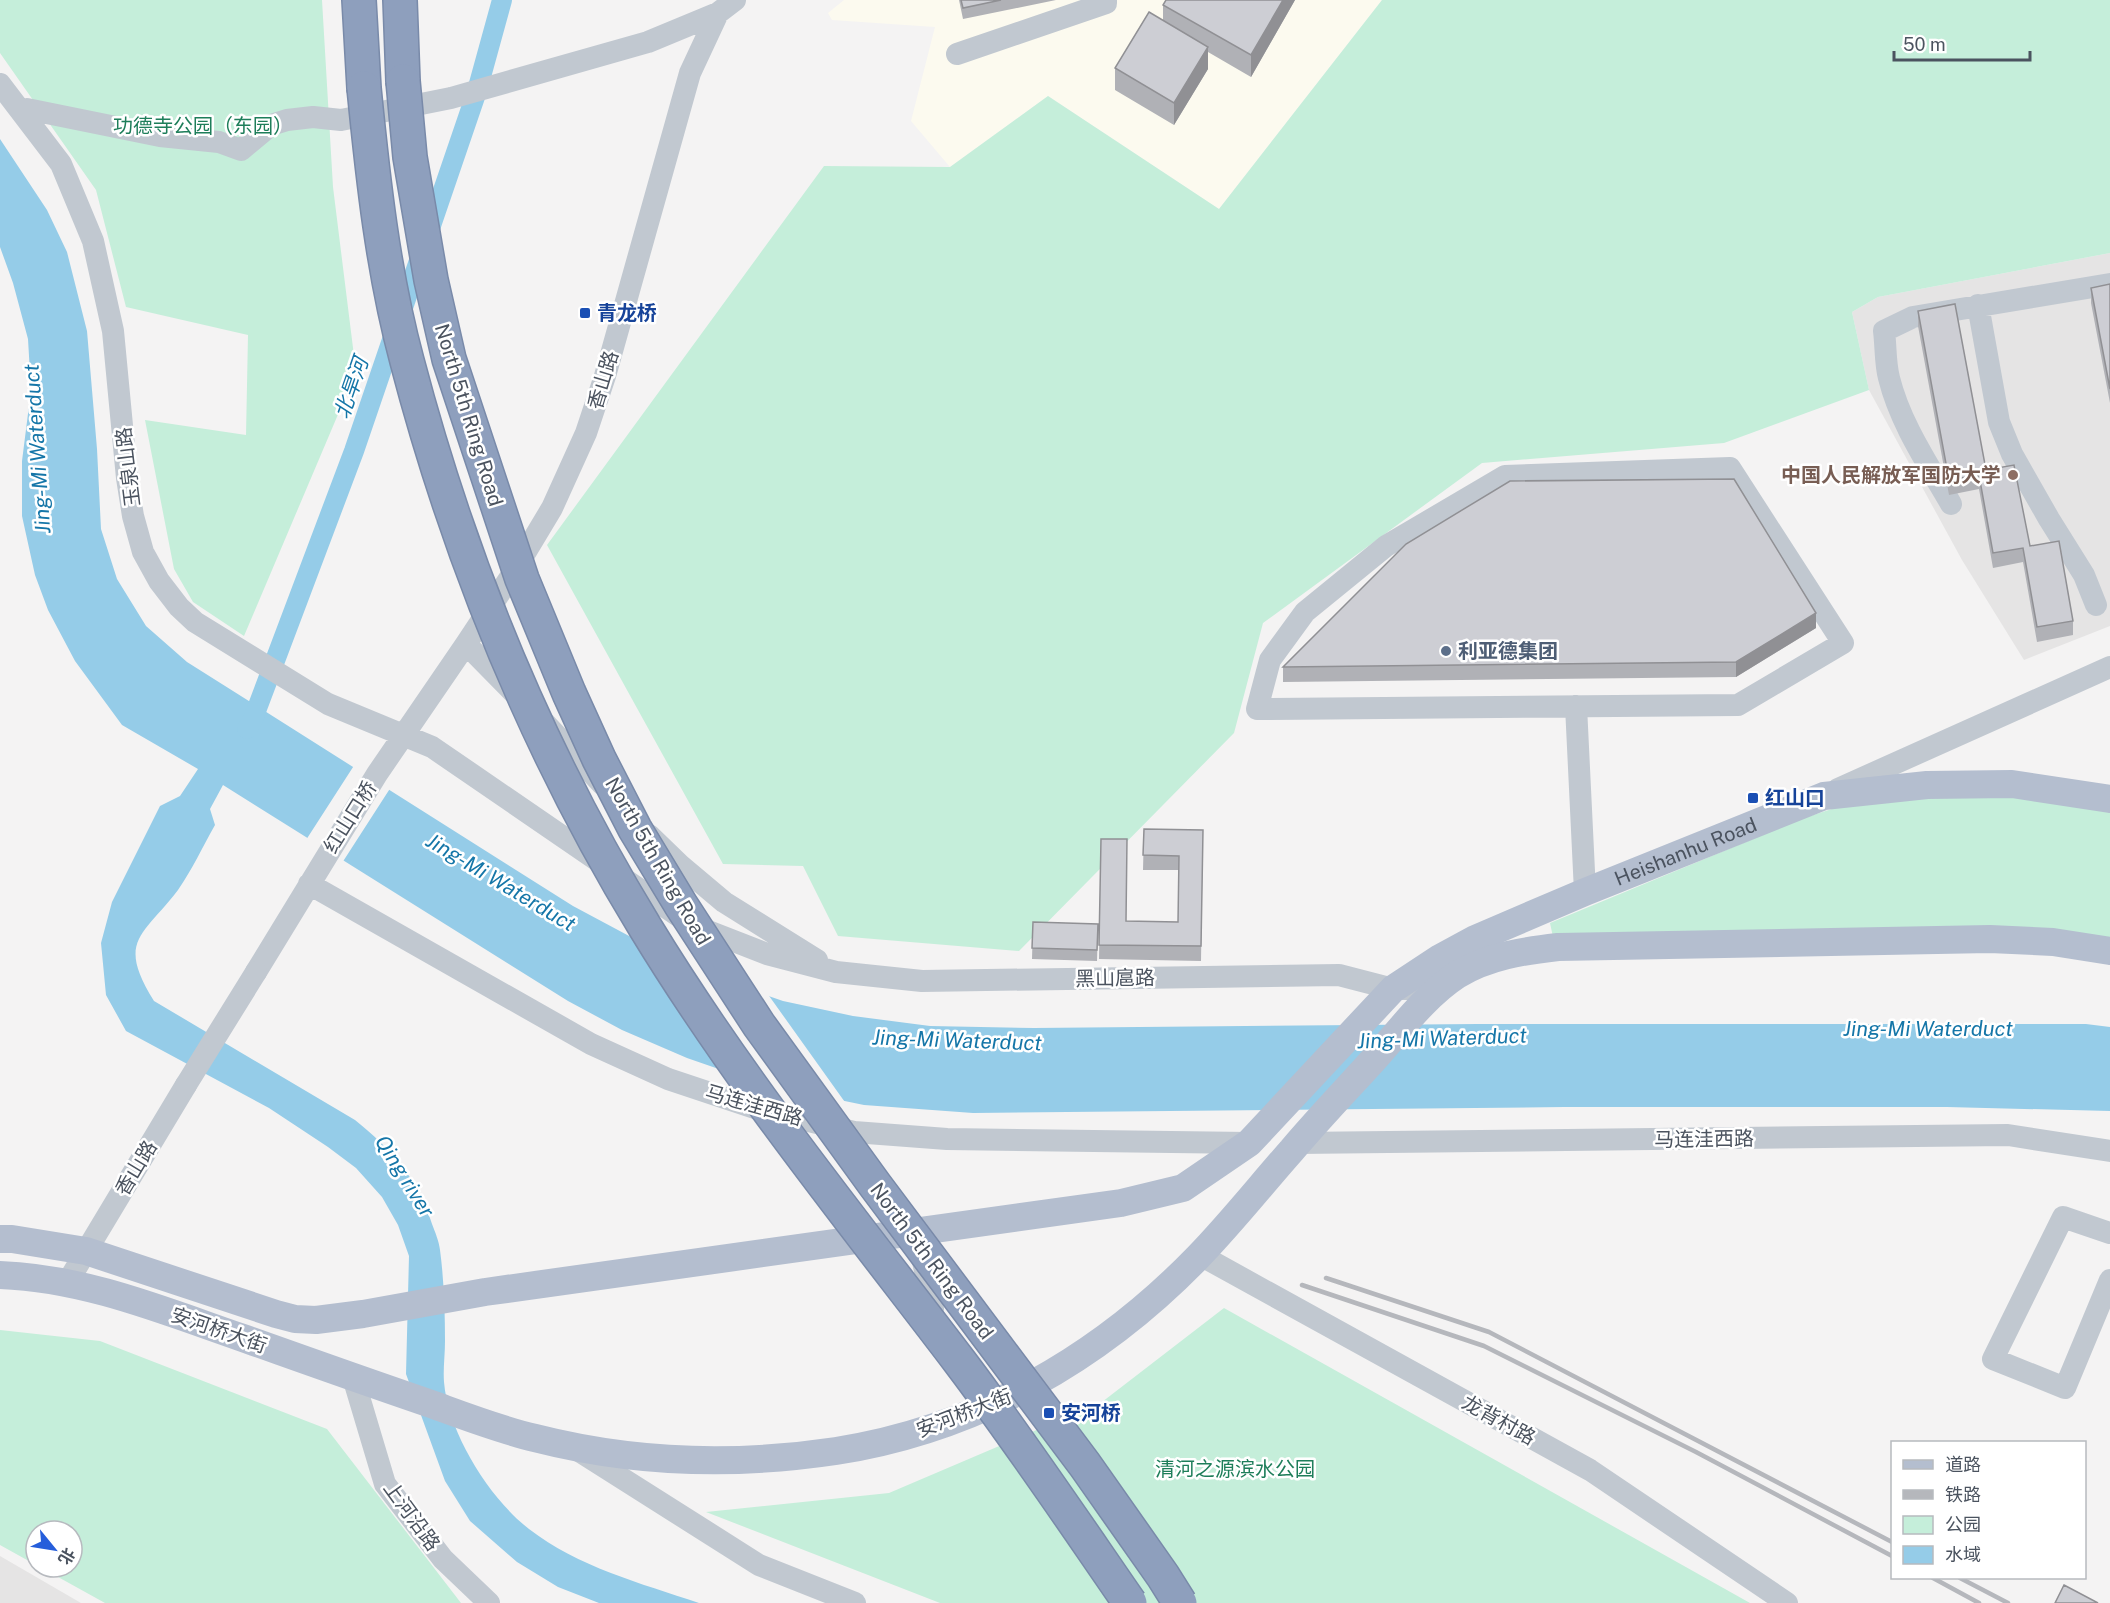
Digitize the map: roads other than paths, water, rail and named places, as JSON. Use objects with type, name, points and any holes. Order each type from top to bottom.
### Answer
[{"type":"highway","name":"North 5th Ring Road","points":[[359,0],[364,88],[375,200],[406,358],[460,537],[528,705],[562,776],[597,844],[646,929],[724,1046],[838,1202],[964,1367],[1053,1490],[1130,1603]]},
{"type":"highway","name":"North 5th Ring Road","points":[[400,0],[410,158],[431,280],[448,359],[522,579],[599,759],[635,829],[669,886],[759,1025],[875,1185],[1085,1465],[1180,1603]]},
{"type":"main road","name":"Heishanhu Road","points":[[1249,1143],[1393,989],[1440,958],[1475,939],[1586,892],[1824,796],[1927,785],[2012,784],[2110,799]]},
{"type":"main road","points":[[1438,988],[1479,963],[1513,952],[1558,947],[1990,939],[2053,942],[2110,951]]},
{"type":"main road","name":"安河桥大街","points":[[2,1279],[67,1283],[123,1296],[502,1429],[571,1446],[677,1460],[767,1459],[837,1451],[882,1442],[1009,1398],[1111,1335],[1166,1288],[1200,1255],[1297,1143],[1438,988]]},
{"type":"main road","points":[[917,1231],[1121,1203],[1183,1188],[1249,1143]]},
{"type":"main road","name":"安河桥大街","points":[[0,1239],[86,1251],[276,1314],[295,1319],[316,1320],[485,1292],[917,1231]]},
{"type":"street","points":[[957,54],[1106,3],[1106,0]]},
{"type":"street","points":[[27,109],[160,136],[219,142],[241,150],[271,126],[287,120],[312,117],[341,120],[451,98],[648,42],[726,6]]},
{"type":"street","name":"香山路","points":[[404,736],[513,573],[552,508],[586,433],[621,322],[690,73],[726,6]]},
{"type":"street","name":"玉泉山路","points":[[2,91],[62,164],[93,242],[113,331],[127,478],[133,516],[143,552],[159,581],[179,608],[195,622],[238,650],[328,704],[404,736]]},
{"type":"street","points":[[1951,504],[1921,453],[1888,377],[1884,331],[1912,317],[2110,284]]},
{"type":"street","points":[[1978,305],[1999,422],[2012,454],[2084,575],[2096,605]]},
{"type":"street","points":[[1730,468],[1843,644],[1738,705],[1576,706],[1257,709],[1270,660],[1305,612],[1386,546],[1505,476],[1730,468]]},
{"type":"street","points":[[466,644],[571,750],[637,824],[680,865],[724,902],[836,972]]},
{"type":"street","points":[[1824,796],[2110,666]]},
{"type":"street","points":[[1576,706],[1586,892]]},
{"type":"street","name":"红山口桥","points":[[309,884],[377,774],[404,736]]},
{"type":"street","name":"黑山扈路","points":[[404,736],[432,747],[690,924],[767,954],[836,972],[922,981],[1339,975],[1393,989],[1438,988]]},
{"type":"street","name":"香山路","points":[[67,1283],[309,884]]},
{"type":"street","name":"马连洼西路","points":[[309,884],[591,1044],[668,1079],[755,1108],[854,1132],[947,1139],[1249,1143]]},
{"type":"street","name":"马连洼西路","points":[[1297,1143],[2008,1135],[2110,1151]]},
{"type":"street","points":[[2110,1233],[2063,1217],[1993,1359],[2065,1388],[2110,1280]]},
{"type":"street","points":[[917,1231],[933,1309]]},
{"type":"street","name":"龙背村路","points":[[1200,1255],[1590,1470],[1787,1603]]},
{"type":"street","name":"上河沿路","points":[[361,1380],[385,1484],[443,1559],[489,1603]]},
{"type":"street","points":[[571,1446],[759,1565],[855,1603]]},
{"type":"water","points":[[0,139],[47,210],[67,252],[87,331],[101,529],[117,579],[146,626],[187,662],[573,906],[689,968],[783,1001],[853,1016],[930,1026],[1034,1028],[1478,1024],[2086,1024],[2110,1027],[2110,1111],[1947,1107],[1564,1107],[973,1113],[864,1105],[762,1084],[687,1058],[622,1030],[568,1001],[223,785],[210,809],[215,825],[178,890],[145,929],[139,940],[136,951],[137,964],[143,981],[154,1001],[355,1120],[392,1154],[411,1179],[420,1193],[439,1247],[444,1307],[444,1377],[447,1401],[453,1422],[473,1463],[499,1500],[529,1529],[568,1554],[610,1573],[699,1603],[599,1603],[558,1587],[517,1562],[470,1521],[445,1481],[406,1374],[409,1256],[398,1225],[382,1197],[356,1168],[269,1108],[126,1031],[106,995],[101,943],[112,902],[160,806],[180,796],[198,769],[122,725],[75,661],[48,610],[35,575],[22,516],[22,461],[31,390],[28,339],[13,283],[0,247]]},
{"type":"waterway","name":"北旱河","points":[[247,729],[253,719],[354,451],[477,91],[502,0]]},
{"type":"railway","points":[[1326,1278],[1489,1332],[1891,1541]]},
{"type":"railway","points":[[1302,1285],[1484,1346],[1696,1452],[1891,1555]]},
{"type":"railway","points":[[1935,1579],[1979,1603]]},
{"type":"railway","points":[[1962,1579],[2008,1603]]},
{"type":"place","name":"青龙桥","points":[[585,313]]},
{"type":"place","name":"中国人民解放军国防大学","points":[[2013,475]]},
{"type":"place","name":"利亚德集团","points":[[1446,651]]},
{"type":"place","name":"红山口","points":[[1753,798]]},
{"type":"place","name":"安河桥","points":[[1049,1413]]},
{"type":"park label","name":"功德寺公园（东园）","points":[[203,126]]},
{"type":"park label","name":"清河之源滨水公园","points":[[1235,1469]]},
{"type":"water label","name":"Jing-Mi Waterduct","points":[[37,449]]},
{"type":"water label","name":"Jing-Mi Waterduct","points":[[501,882]]},
{"type":"water label","name":"Jing-Mi Waterduct","points":[[1928,1028]]},
{"type":"water label","name":"Jing-Mi Waterduct","points":[[1442,1038]]},
{"type":"water label","name":"Jing-Mi Waterduct","points":[[957,1040]]},
{"type":"water label","name":"Qing river","points":[[405,1176]]}]
